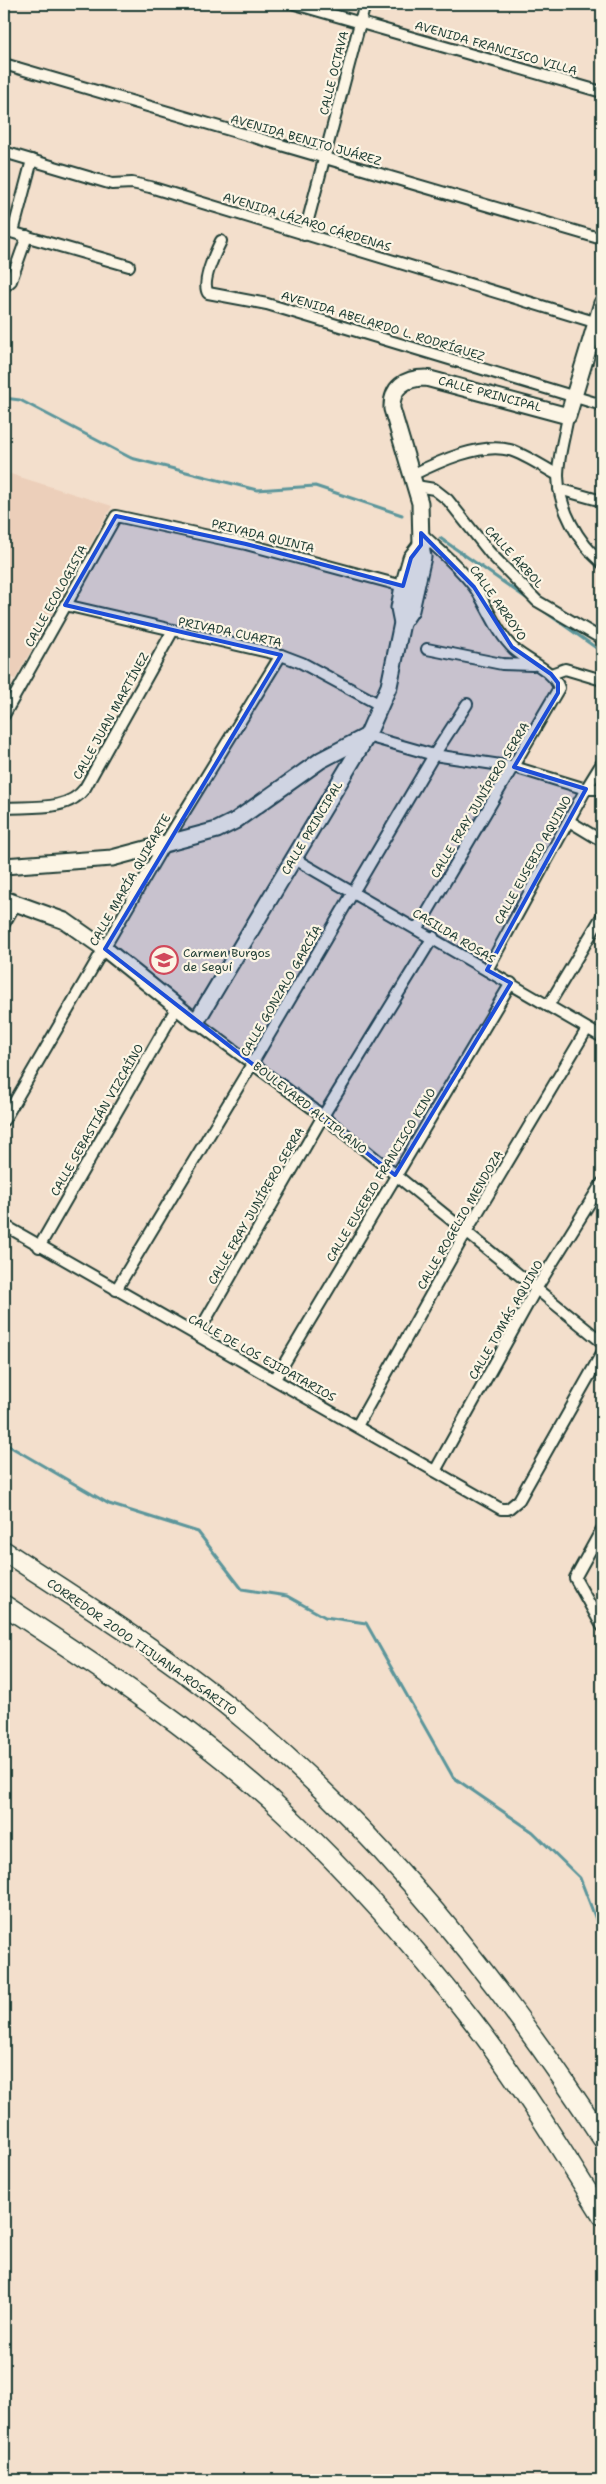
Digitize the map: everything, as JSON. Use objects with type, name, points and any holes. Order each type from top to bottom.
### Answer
[{"type":"highway","name":"CORREDOR 2000 TIJUANA-ROSARITO","points":[[4,1551],[198,1684],[247,1722],[312,1781],[388,1859],[456,1937],[514,2010],[560,2073],[602,2138]]},
{"type":"highway","points":[[4,1605],[94,1664],[213,1753],[285,1813],[366,1894],[418,1952],[474,2022],[527,2097],[602,2215]]},
{"type":"street","name":"AVENIDA FRANCISCO VILLA","points":[[296,4],[602,92]]},
{"type":"street","name":"CALLE OCTAVA","points":[[304,235],[326,158],[365,4]]},
{"type":"street","name":"AVENIDA BENITO JUÁREZ","points":[[4,64],[602,239]]},
{"type":"street","name":"AVENIDA LÁZARO CÁRDENAS","points":[[4,152],[112,184],[145,185],[599,324]]},
{"type":"street","points":[[32,160],[8,231],[128,266]]},
{"type":"street","points":[[4,287],[11,281],[27,236]]},
{"type":"street","name":"AVENIDA ABELARDO L. RODRÍGUEZ","points":[[221,241],[213,258],[206,284],[208,294],[267,304],[602,405]]},
{"type":"street","points":[[602,303],[599,324],[568,416],[558,475],[559,488],[567,514],[581,540],[602,563]]},
{"type":"street","name":"CALLE PRINCIPAL","points":[[402,623],[411,610],[424,557],[421,539],[420,503],[396,424],[392,398],[404,381],[413,378],[438,380],[568,416]]},
{"type":"street","points":[[414,480],[455,456],[499,449],[521,455],[558,475]]},
{"type":"street","name":"CALLE ÁRBOL","points":[[414,480],[434,489],[448,500],[490,553],[537,601],[602,639]]},
{"type":"street","points":[[559,488],[602,501]]},
{"type":"street","name":"PRIVADA QUINTA","points":[[116,516],[246,544],[403,586]]},
{"type":"street","name":"CALLE ECOLOGISTA","points":[[4,714],[116,516]]},
{"type":"street","name":"CALLE PRINCIPAL","points":[[196,1022],[368,736],[382,706],[389,686],[402,623],[399,608],[403,586],[410,558],[421,539]]},
{"type":"street","name":"CALLE ARROYO","points":[[421,539],[474,587],[512,647],[534,665],[551,674],[558,683]]},
{"type":"street","name":"PRIVADA CUARTA","points":[[65,605],[172,632],[281,655],[302,663],[382,706]]},
{"type":"street","name":"CALLE JUAN MARTÍNEZ","points":[[4,808],[60,804],[76,799],[85,788],[172,632]]},
{"type":"street","points":[[427,649],[502,664],[534,665]]},
{"type":"street","name":"CALLE MARÍA QUIRARTE","points":[[4,1120],[164,845],[281,655]]},
{"type":"street","points":[[551,674],[565,669],[602,680]]},
{"type":"street","name":"CALLE FRAY JUNÍPERO SERRA","points":[[418,928],[558,693],[558,683]]},
{"type":"street","name":"CALLE GONZALO GARCÍA","points":[[116,1290],[434,755],[467,704]]},
{"type":"street","points":[[4,866],[112,858],[227,826],[322,760],[368,736],[434,755],[514,767],[586,789],[602,789]]},
{"type":"street","name":"CALLE EUSEBIO AQUINO","points":[[487,970],[602,763]]},
{"type":"street","points":[[569,821],[602,841]]},
{"type":"street","name":"CASILDA ROSAS","points":[[293,858],[418,928],[602,1037]]},
{"type":"street","points":[[4,924],[10,901]]},
{"type":"street","name":"BOULEVARD ALTIPLANO","points":[[10,901],[65,921],[105,949],[196,1022],[323,1116],[602,1342]]},
{"type":"street","points":[[548,1006],[602,916]]},
{"type":"street","name":"CALLE FRAY JUNÍPERO SERRA","points":[[197,1335],[323,1116],[433,937]]},
{"type":"street","name":"CALLE EUSEBIO FRANCISCO KINO","points":[[275,1379],[511,983]]},
{"type":"street","name":"CALLE SEBASTIÁN VIZCAÍNO","points":[[40,1247],[177,1007]]},
{"type":"street","name":"CALLE ROGELIO MENDOZA","points":[[357,1426],[466,1232],[587,1029]]},
{"type":"street","name":"CALLE TOMÁS AQUINO","points":[[435,1471],[536,1290],[602,1184]]},
{"type":"street","name":"CALLE DE LOS EJIDATARIOS","points":[[4,1225],[496,1507],[508,1509],[520,1500],[602,1353]]},
{"type":"street","points":[[602,1529],[575,1578],[602,1626]]},
{"type":"highlighted area","points":[[116,516],[246,544],[403,586],[411,558],[421,545],[421,533],[474,587],[512,647],[551,674],[558,683],[558,693],[514,767],[586,789],[487,970],[511,983],[395,1175],[105,949],[281,655],[65,605]]},
{"type":"shaded area","points":[[4,472],[112,506],[15,679],[4,675]]},
{"type":"waterway","points":[[4,398],[20,400],[131,458],[257,490],[315,486],[402,515]]},
{"type":"waterway","points":[[440,538],[532,602]]},
{"type":"waterway","points":[[541,609],[602,652]]},
{"type":"waterway","points":[[4,1443],[109,1504],[198,1532],[242,1589],[287,1596],[325,1617],[366,1623],[453,1777],[533,1832],[580,1878],[602,1935]]},
{"type":"place","name":"Carmen Burgos de Seguí","points":[[164,960]]}]
